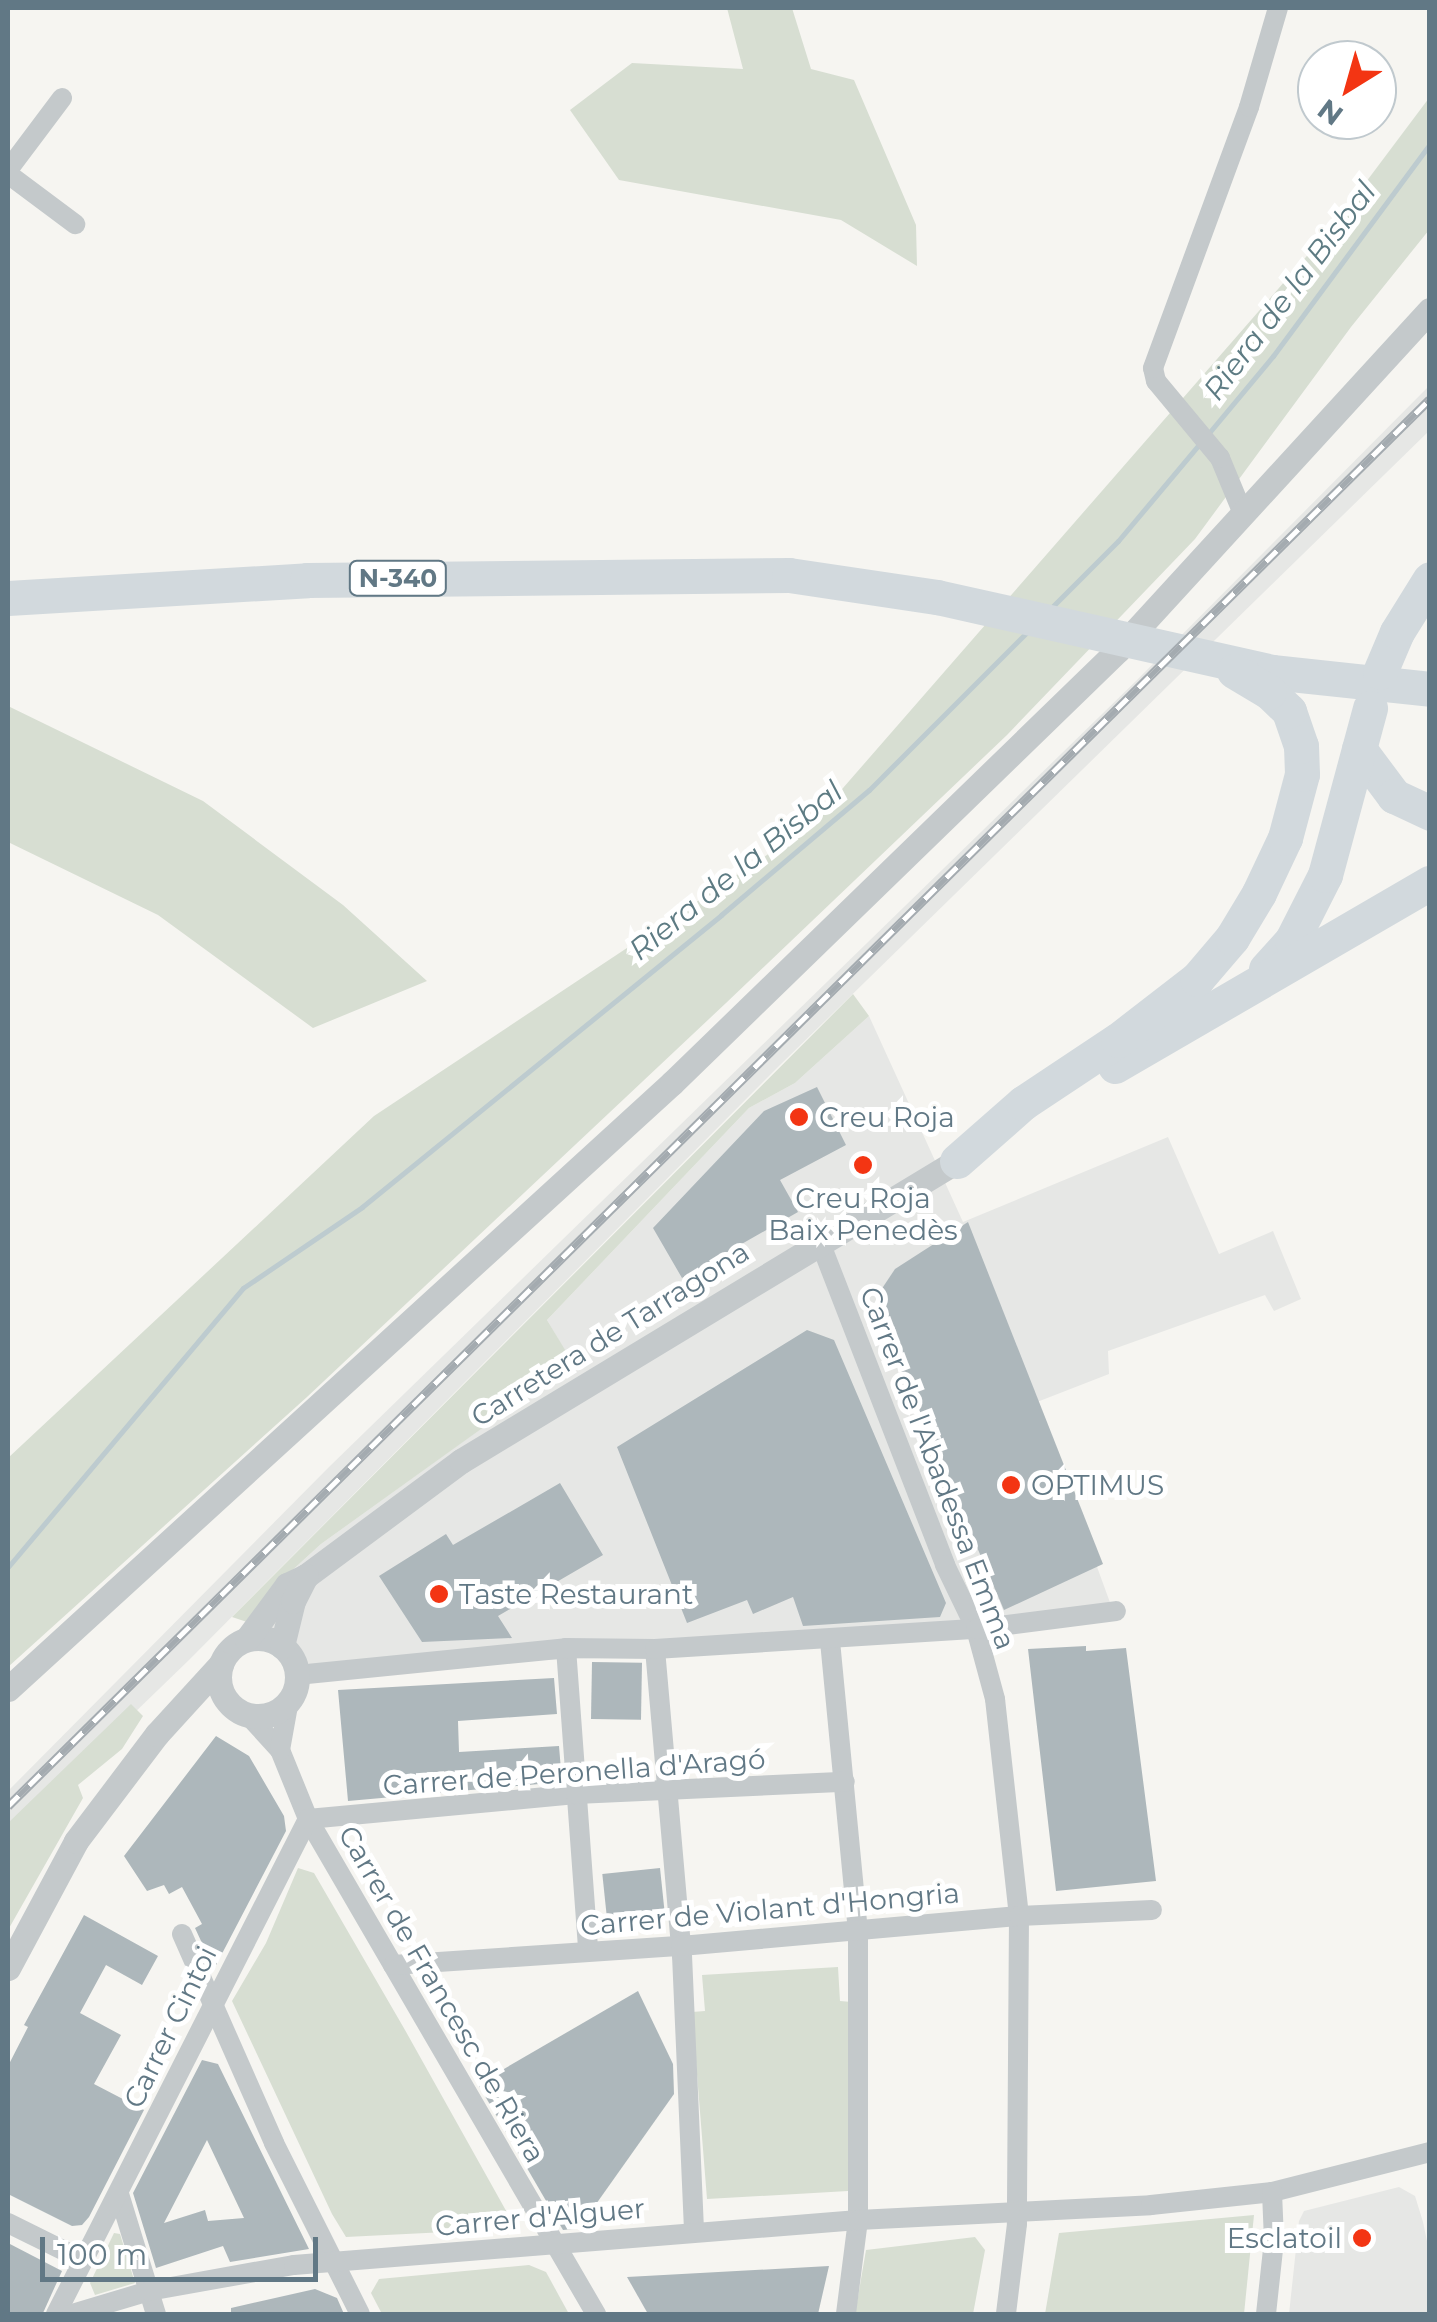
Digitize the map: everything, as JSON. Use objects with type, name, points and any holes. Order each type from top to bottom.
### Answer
[{"type":"highway","name":"N-340","points":[[8,598],[307,580],[544,574],[789,575],[936,597],[1208,660],[1326,681],[1406,683]]},
{"type":"highway","points":[[1406,683],[1397,632],[1430,579]]},
{"type":"highway","points":[[956,1161],[1023,1103],[1118,1040],[1197,979],[1232,938],[1259,894],[1285,838],[1302,774],[1298,728],[1289,712],[1269,692],[1208,660]]},
{"type":"highway","points":[[1247,987],[1292,940],[1311,910],[1326,875],[1370,708]]},
{"type":"highway","points":[[1359,750],[1394,796],[1430,813]]},
{"type":"highway","points":[[956,1161],[1430,883]]},
{"type":"street","points":[[1244,516],[1220,458],[1156,380],[1153,368],[1249,107],[1278,8]]},
{"type":"street","points":[[62,98],[8,172],[75,224]]},
{"type":"street","points":[[8,1689],[672,1084],[1118,650],[1430,310]]},
{"type":"street","name":"Carretera de Tarragona","points":[[247,1639],[287,1585],[306,1576],[461,1462],[956,1161]]},
{"type":"street","name":"Carrer de l'Abadessa Emma","points":[[820,1242],[945,1566],[976,1629],[995,1698],[1019,1916],[1017,2209],[1006,2314]]},
{"type":"street","points":[[280,1750],[293,1688],[282,1646],[293,1601],[306,1576]]},
{"type":"street","points":[[177,1712],[240,1710],[270,1714],[293,1688],[566,1648],[655,1649],[830,1640],[976,1629],[1116,1611]]},
{"type":"street","points":[[8,1968],[76,1841],[227,1653],[247,1639],[271,1640],[282,1646]]},
{"type":"street","points":[[830,1640],[858,1930],[858,2220],[846,2314]]},
{"type":"street","points":[[566,1648],[588,1952]]},
{"type":"street","points":[[655,1649],[670,1790],[694,2232]]},
{"type":"street","points":[[221,1664],[220,1686],[240,1710]]},
{"type":"street","name":"Carrer de Francesc de Riera","points":[[240,1710],[280,1750],[308,1819],[596,2314]]},
{"type":"street","name":"Carrer de Peronella d'Aragó","points":[[308,1819],[576,1794],[844,1782]]},
{"type":"street","name":"Carrer Cintoi","points":[[56,2314],[308,1819]]},
{"type":"street","name":"Carrer de Violant d'Hongria","points":[[393,1965],[680,1946],[1019,1916],[1152,1910]]},
{"type":"street","points":[[182,1934],[360,2314]]},
{"type":"street","name":"Carrer d'Alguer","points":[[82,2311],[149,2291],[333,2261],[1017,2209],[1151,2206],[1272,2192],[1430,2152]]},
{"type":"street","points":[[1266,2314],[1274,2240],[1272,2192]]},
{"type":"street","points":[[118,2194],[156,2314]]},
{"type":"street","points":[[8,2222],[81,2259],[82,2311]]},
{"type":"shaded area","points":[[727,8],[792,8],[811,69],[854,80],[916,225],[917,266],[841,220],[619,180],[570,110],[632,63],[743,69]]},
{"type":"shaded area","points":[[1429,98],[1429,230],[1351,327],[1195,539],[1007,735],[726,1003],[307,1397],[8,1667],[8,1458],[374,1116],[809,827],[1333,226]]},
{"type":"shaded area","points":[[1429,386],[1429,431],[780,1065],[189,1660],[8,1835],[8,1791],[329,1467],[1137,680]]},
{"type":"shaded area","points":[[8,706],[203,801],[343,905],[427,981],[313,1028],[158,915],[8,842]]},
{"type":"shaded area","points":[[853,994],[869,1016],[795,1083],[749,1108],[547,1320],[573,1363],[321,1544],[275,1586],[250,1623],[232,1617]]},
{"type":"shaded area","points":[[869,1016],[963,1222],[1168,1137],[1219,1254],[1273,1231],[1301,1299],[1274,1311],[1265,1295],[1108,1351],[1109,1374],[1037,1402],[1116,1619],[625,1657],[325,1668],[306,1663],[276,1631],[250,1623],[275,1586],[321,1544],[572,1363],[547,1320],[749,1108],[795,1083]]},
{"type":"shaded area","points":[[131,1704],[143,1716],[122,1749],[78,1785],[83,1798],[8,1930],[8,1823]]},
{"type":"shaded area","points":[[298,1868],[314,1873],[405,2030],[509,2216],[506,2229],[346,2237],[332,2214],[232,2001],[266,1943]]},
{"type":"shaded area","points":[[838,1967],[840,2001],[852,2002],[848,2191],[707,2199],[692,2012],[705,2011],[702,1975]]},
{"type":"shaded area","name":"Esclatoil","points":[[1399,2187],[1415,2196],[1423,2222],[1429,2251],[1429,2314],[1289,2314],[1299,2221],[1304,2211]]},
{"type":"shaded area","points":[[1254,2215],[1244,2314],[1045,2314],[1059,2233]]},
{"type":"shaded area","points":[[114,2233],[120,2234],[135,2283],[95,2295],[90,2283]]},
{"type":"shaded area","points":[[975,2237],[985,2250],[973,2314],[855,2314],[866,2250]]},
{"type":"shaded area","points":[[529,2265],[546,2272],[569,2314],[382,2314],[371,2293],[379,2279]]},
{"type":"building","points":[[817,1087],[846,1145],[780,1180],[798,1212],[682,1278],[653,1228],[764,1111]]},
{"type":"building","name":"OPTIMUS","points":[[968,1222],[1103,1564],[1004,1610],[878,1317],[881,1290],[895,1269]]},
{"type":"building","points":[[807,1330],[834,1340],[946,1603],[940,1617],[803,1626],[793,1597],[753,1614],[747,1600],[687,1623],[617,1447]]},
{"type":"building","points":[[560,1483],[603,1555],[498,1616],[512,1638],[422,1642],[379,1576],[446,1534],[453,1545]]},
{"type":"building","points":[[1086,1646],[1086,1651],[1126,1648],[1156,1881],[1056,1891],[1028,1649]]},
{"type":"building","points":[[592,1662],[642,1663],[641,1720],[591,1719]]},
{"type":"building","points":[[554,1678],[557,1714],[458,1721],[459,1752],[559,1746],[562,1782],[348,1801],[338,1690]]},
{"type":"building","points":[[216,1736],[249,1756],[284,1816],[286,1831],[214,1969],[195,1928],[202,1924],[182,1887],[169,1894],[164,1885],[147,1891],[124,1856]]},
{"type":"building","points":[[660,1868],[665,1919],[608,1925],[602,1874]]},
{"type":"building","points":[[84,1915],[158,1956],[142,1985],[106,1965],[80,2013],[121,2035],[94,2084],[144,2110],[89,2217],[82,2225],[72,2226],[8,2194],[8,2066],[28,2027],[24,2025]]},
{"type":"building","points":[[638,1991],[673,2064],[674,2094],[589,2214],[573,2229],[563,2230],[478,2084]]},
{"type":"building","points":[[202,2060],[218,2064],[309,2249],[230,2262],[223,2246],[156,2268],[133,2193]],"holes":[[[207,2140],[244,2218],[208,2221],[205,2210],[164,2223]]]},
{"type":"building","points":[[8,2243],[62,2271],[43,2313],[8,2314]]},
{"type":"building","points":[[829,2266],[818,2314],[648,2314],[627,2277]]},
{"type":"building","points":[[315,2289],[337,2298],[344,2314],[231,2314],[231,2308]]},
{"type":"waterway","name":"Riera de la Bisbal","points":[[1208,434],[1273,356],[1430,144]]},
{"type":"waterway","name":"Riera de la Bisbal","points":[[1051,608],[1118,541],[1201,442]]},
{"type":"waterway","name":"Riera de la Bisbal","points":[[8,1567],[243,1288],[362,1207],[721,915],[869,790],[1029,630]]},
{"type":"railway","points":[[8,1806],[1430,399]]},
{"type":"place","name":"Creu Roja","points":[[799,1117]]},
{"type":"place","name":"Creu Roja Baix Penedès","points":[[863,1165]]},
{"type":"place","name":"OPTIMUS","points":[[1011,1485]]},
{"type":"place","name":"Taste Restaurant","points":[[439,1594]]},
{"type":"place","name":"Esclatoil","points":[[1362,2238]]}]
